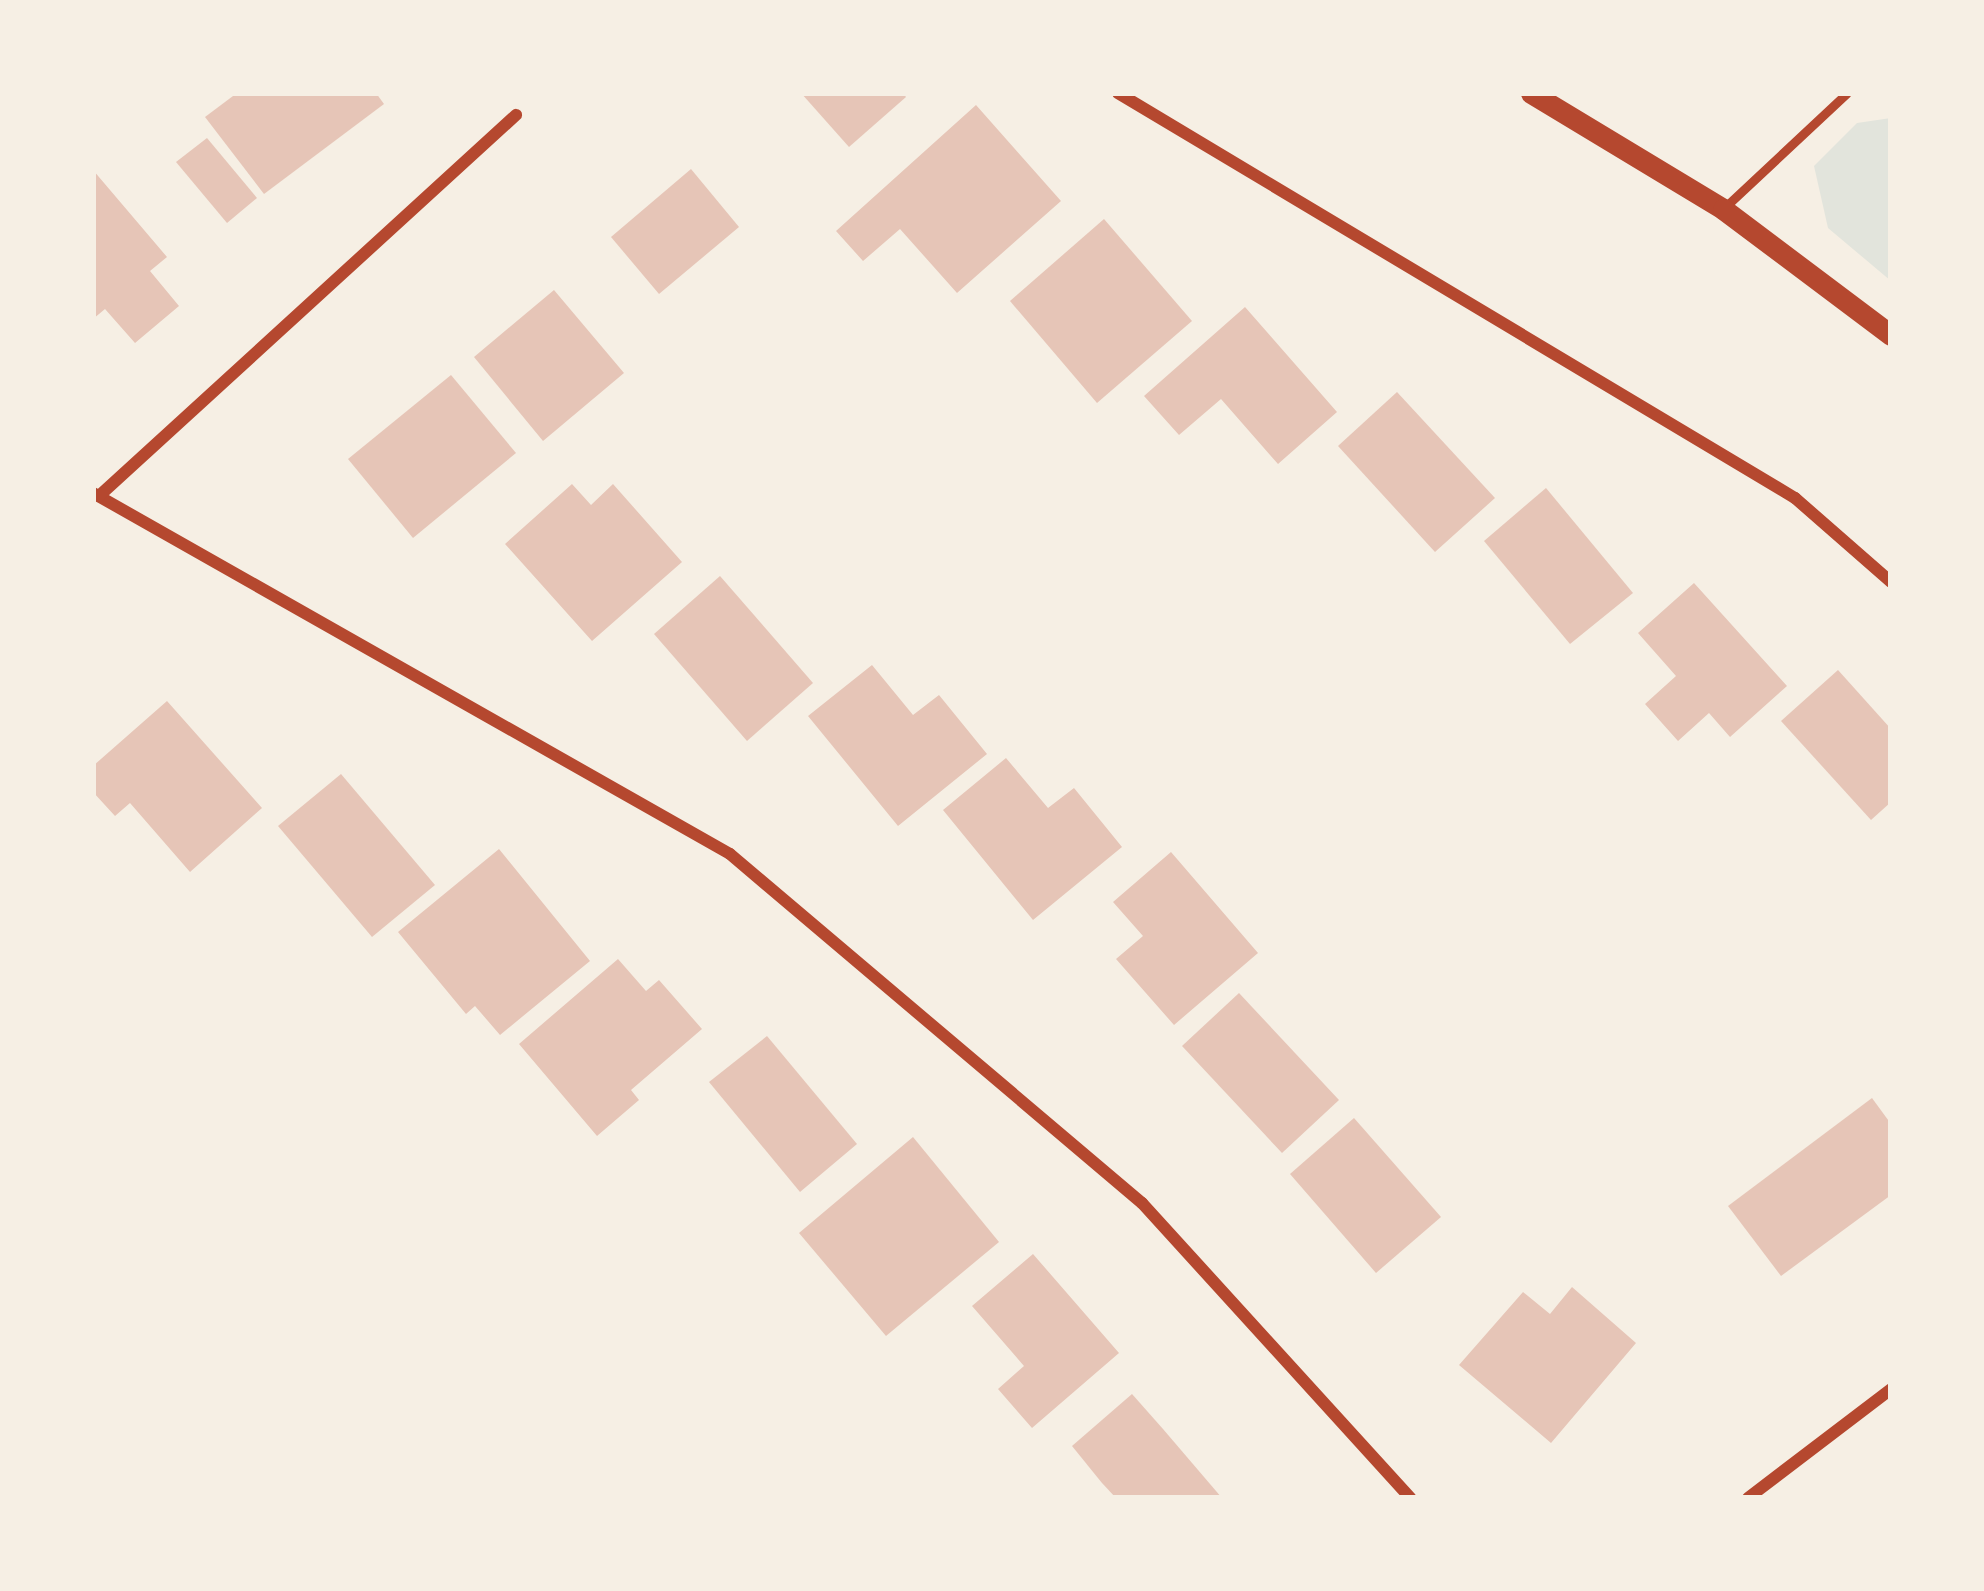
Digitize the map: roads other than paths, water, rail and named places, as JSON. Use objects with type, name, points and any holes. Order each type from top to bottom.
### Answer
[{"type":"street","points":[[1118,93],[1795,498],[1891,582]]},
{"type":"street","points":[[1531,93],[1723,209],[1891,335]]},
{"type":"street","points":[[516,115],[96,494],[730,854],[1142,1203],[1410,1498]]},
{"type":"street","points":[[1748,1498],[1891,1389]]},
{"type":"lane","points":[[1723,209],[1847,93]]}]
